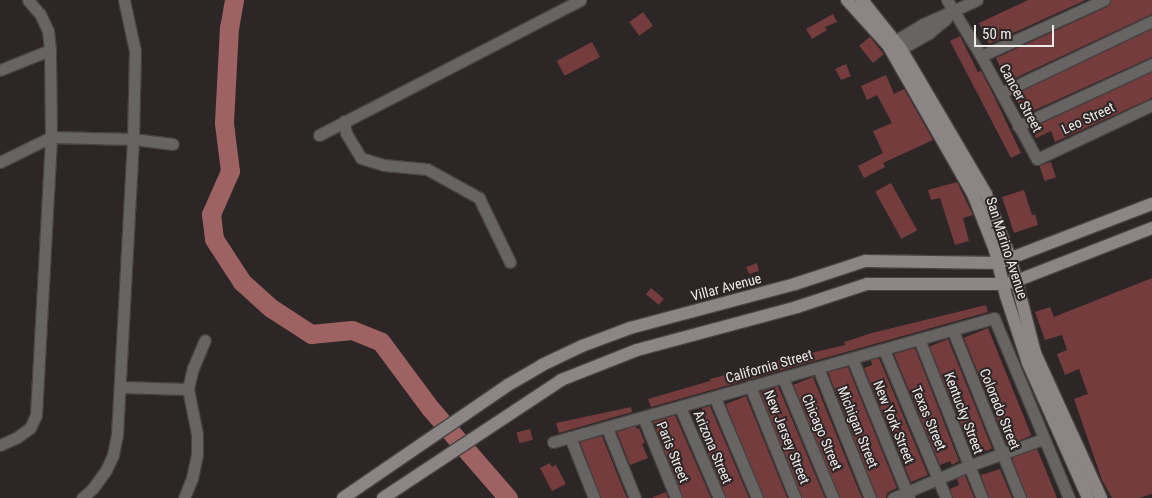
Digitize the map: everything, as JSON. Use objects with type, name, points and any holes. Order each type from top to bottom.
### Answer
[{"type":"main road","name":"San Marino Avenue","points":[[847,0],[894,47]]},
{"type":"main road","name":"San Marino Avenue","points":[[862,0],[894,47],[973,194],[1004,262],[1028,363],[1101,498]]},
{"type":"main road","name":"Villar Avenue","points":[[343,498],[508,385],[542,365],[582,346],[630,328],[795,284],[854,264],[878,261],[1004,262],[1152,204]]},
{"type":"main road","points":[[383,498],[561,380],[637,350],[797,307],[867,284],[1010,282],[1152,228]]},
{"type":"main road","name":"San Marino Avenue","points":[[1063,429],[1088,498]]},
{"type":"street","points":[[0,445],[16,438],[30,428],[36,415],[51,137],[50,50],[48,32],[40,14],[28,0]]},
{"type":"street","points":[[82,498],[93,488],[113,455],[118,435],[133,139],[135,51],[124,0]]},
{"type":"street","points":[[318,135],[580,0]]},
{"type":"street","name":"Cancer Street","points":[[946,0],[981,56],[1037,158]]},
{"type":"street","points":[[894,47],[929,33],[954,12],[977,0]]},
{"type":"street","points":[[981,56],[1104,0]]},
{"type":"street","points":[[1001,93],[1152,21]]},
{"type":"street","points":[[0,70],[50,50]]},
{"type":"street","points":[[1018,126],[1152,64]]},
{"type":"street","name":"Leo Street","points":[[1037,158],[1152,105]]},
{"type":"street","points":[[344,121],[346,133],[361,158],[384,165],[427,169],[479,198],[510,262]]},
{"type":"street","points":[[0,162],[51,137],[133,139],[173,144]]},
{"type":"street","name":"California Street","points":[[553,442],[994,318],[1043,439]]},
{"type":"street","name":"Colorado Street","points":[[953,331],[1020,498]]},
{"type":"street","name":"Kentucky Street","points":[[919,339],[982,498]]},
{"type":"street","points":[[184,498],[192,478],[197,454],[197,434],[188,389],[193,368],[205,340]]},
{"type":"street","name":"Texas Street","points":[[884,350],[946,498]]},
{"type":"street","name":"New York Street","points":[[852,358],[908,495]]},
{"type":"street","name":"Michigan Street","points":[[818,368],[870,498]]},
{"type":"street","name":"Chicago Street","points":[[783,378],[833,498]]},
{"type":"street","name":"New Jersey Street","points":[[750,386],[795,498]]},
{"type":"street","points":[[121,388],[188,389]]},
{"type":"street","points":[[715,398],[757,498]]},
{"type":"street","name":"Arizona Street","points":[[680,407],[719,498]]},
{"type":"street","name":"Paris Street","points":[[643,417],[676,498]]},
{"type":"street","points":[[607,428],[635,498]]},
{"type":"street","points":[[570,437],[594,498]]},
{"type":"street","points":[[893,498],[908,495],[968,466],[1043,439],[1069,498]]},
{"type":"building","points":[[1028,0],[1086,0],[989,44],[979,23]]},
{"type":"building","points":[[1111,0],[1152,0],[1152,14],[1007,82],[996,58],[1107,7]]},
{"type":"building","points":[[643,12],[653,26],[639,36],[629,22]]},
{"type":"building","points":[[833,14],[837,22],[825,27],[827,30],[812,39],[806,29]]},
{"type":"building","points":[[1152,29],[1152,57],[1024,115],[1014,95]]},
{"type":"building","points":[[960,36],[978,72],[981,71],[993,94],[1021,153],[1011,158],[950,41]]},
{"type":"building","points":[[870,37],[884,54],[873,63],[859,46]]},
{"type":"building","points":[[592,42],[600,57],[565,76],[557,61]]},
{"type":"building","points":[[846,64],[851,76],[841,80],[835,69]]},
{"type":"building","points":[[1152,72],[1152,98],[1055,142],[1051,131],[1036,138],[1032,128]]},
{"type":"building","points":[[886,75],[894,94],[904,89],[933,140],[883,163],[885,167],[864,178],[858,166],[883,153],[873,131],[892,123],[877,95],[867,100],[861,86]]},
{"type":"building","points":[[1051,162],[1056,177],[1045,181],[1040,166]]},
{"type":"building","points":[[957,182],[973,215],[963,218],[969,241],[955,245],[940,198],[931,200],[928,190]]},
{"type":"building","points":[[891,183],[917,230],[901,239],[875,192]]},
{"type":"building","points":[[1024,190],[1032,215],[1035,214],[1038,225],[1014,233],[1002,197]]},
{"type":"building","points":[[757,263],[759,271],[749,274],[746,267]]},
{"type":"building","points":[[1152,278],[1152,494],[1139,498],[1112,498],[1102,480],[1074,399],[1088,394],[1079,369],[1065,375],[1057,354],[1067,350],[1062,335],[1045,340],[1035,312],[1050,307],[1054,317]]},
{"type":"building","points":[[651,288],[664,299],[659,305],[646,294]]},
{"type":"building","points":[[986,305],[988,312],[651,407],[648,399],[710,381],[710,379],[744,371],[745,374],[773,366],[772,362],[845,345],[844,342],[872,333]]},
{"type":"building","points":[[988,328],[1031,436],[1007,445],[964,338]]},
{"type":"building","points":[[948,339],[992,448],[974,456],[929,346]]},
{"type":"building","points":[[915,348],[959,461],[952,465],[950,461],[940,465],[894,354]]},
{"type":"building","points":[[879,358],[928,475],[911,482],[864,368],[872,365],[871,360]]},
{"type":"building","points":[[848,367],[897,488],[887,493],[886,498],[877,498],[828,372]]},
{"type":"building","points":[[813,377],[862,498],[839,498],[794,385]]},
{"type":"building","points":[[778,386],[825,498],[802,498],[760,392]]},
{"type":"building","points":[[746,396],[787,498],[763,498],[726,404]]},
{"type":"building","points":[[710,406],[749,498],[726,498],[696,425],[706,422],[702,408]]},
{"type":"building","points":[[631,407],[632,412],[559,433],[556,423]]},
{"type":"building","points":[[675,415],[711,498],[683,498],[653,422]]},
{"type":"building","points":[[636,426],[637,429],[639,428],[645,443],[642,444],[648,458],[630,465],[617,432]]},
{"type":"building","points":[[530,429],[533,440],[519,443],[516,433]]},
{"type":"building","points":[[602,436],[627,498],[601,498],[580,442]]},
{"type":"building","points":[[1037,449],[1057,498],[1027,498],[1012,458]]},
{"type":"building","points":[[550,463],[552,467],[556,465],[566,484],[552,491],[540,468]]},
{"type":"building","points":[[1000,469],[1012,498],[989,498],[981,475]]},
{"type":"building","points":[[965,475],[974,498],[953,498],[950,489],[959,485],[957,479]]},
{"type":"building","points":[[666,492],[668,498],[653,498],[653,497]]},
{"type":"waterway","points":[[234,0],[229,27],[224,123],[230,171],[211,214],[214,239],[242,282],[271,308],[311,334],[352,330],[381,342],[430,408],[508,498]]}]
